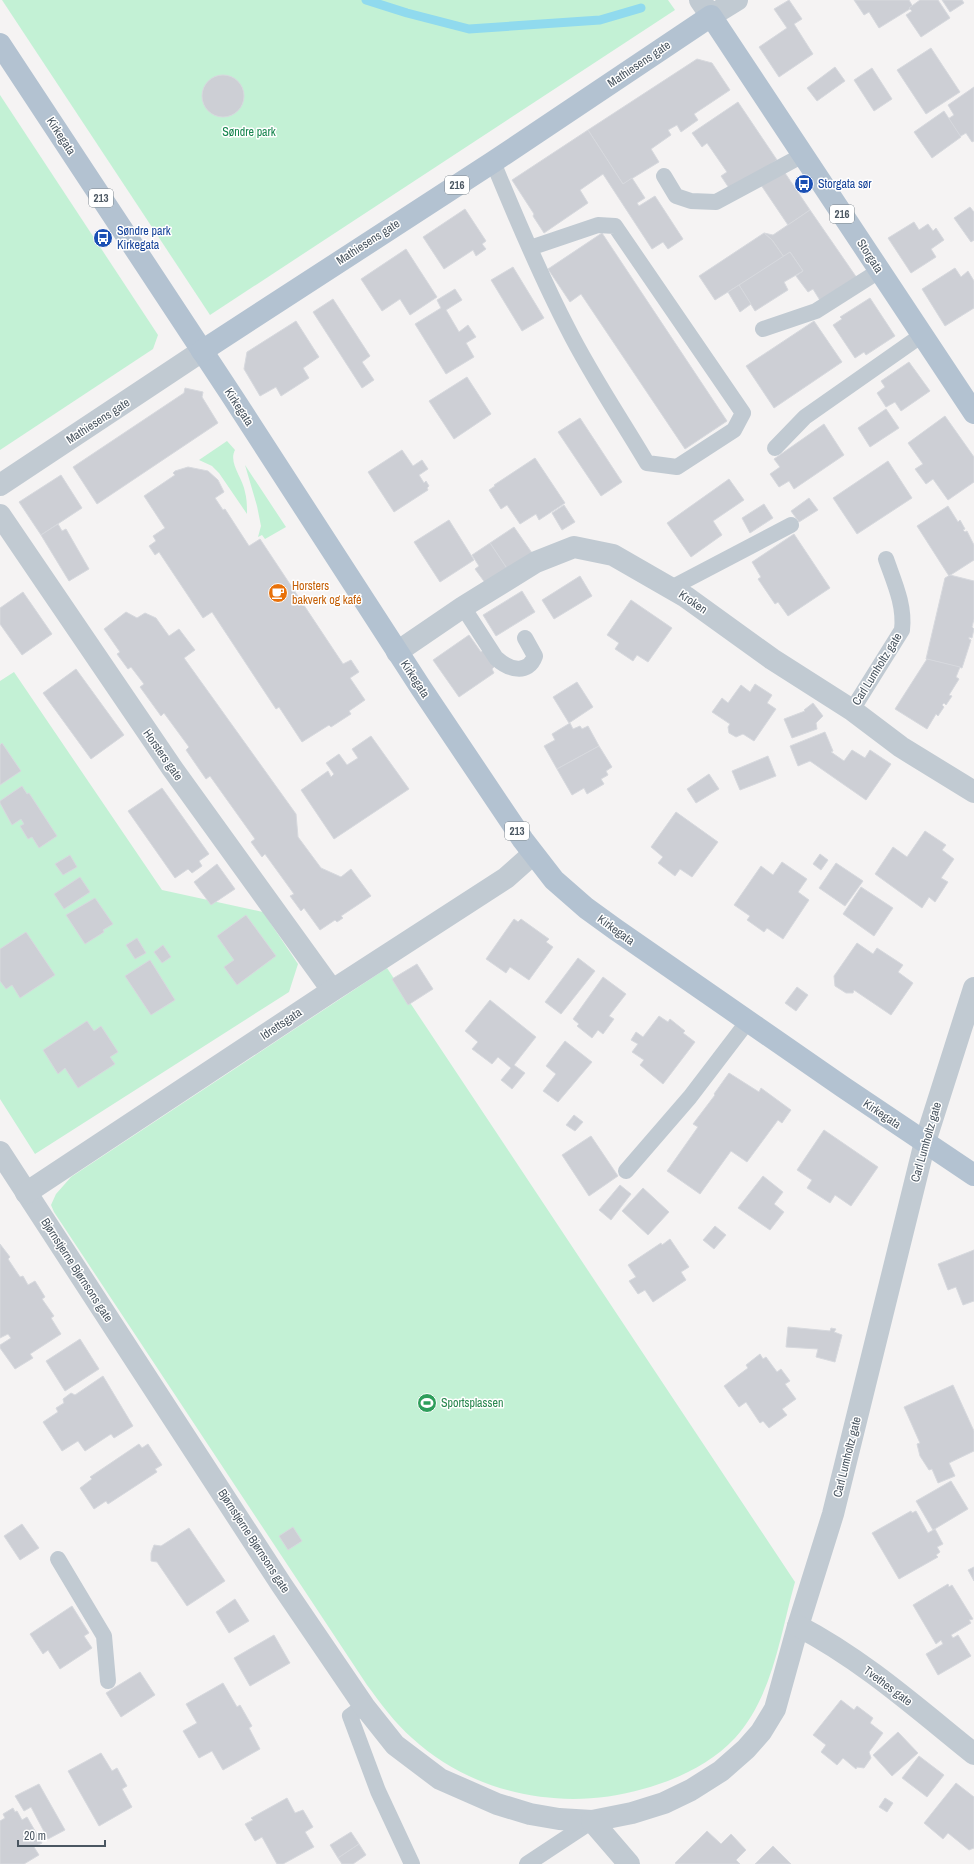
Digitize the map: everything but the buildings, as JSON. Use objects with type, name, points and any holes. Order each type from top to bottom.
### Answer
[{"type":"main road","name":"Storgata","points":[[705,8],[974,413]]},
{"type":"main road","name":"Mathiesens gate","points":[[202,351],[493,162],[705,8]]},
{"type":"main road","name":"Kirkegata","points":[[0,44],[202,351],[397,652],[533,854],[554,880],[586,908],[748,1021],[974,1175]]},
{"type":"street","name":"Mathiesens gate","points":[[705,8],[737,0]]},
{"type":"street","name":"Mathiesens gate","points":[[0,485],[202,351]]},
{"type":"street","name":"Horsters gate","points":[[0,515],[172,768],[332,990]]},
{"type":"street","name":"Kroken","points":[[397,652],[463,607],[536,562],[574,548],[613,555],[686,597],[772,659],[852,710],[901,747],[974,792]]},
{"type":"street","name":"Idrettsgata","points":[[26,1193],[332,990],[506,878],[533,854]]},
{"type":"street","name":"Carl Lumholtz gate","points":[[592,1821],[632,1814],[664,1803],[692,1790],[721,1771],[746,1749],[761,1732],[775,1709],[798,1626],[833,1514],[925,1142],[974,988]]},
{"type":"street","name":"Bjørnstjerne Bjørnsons gate","points":[[0,1152],[281,1584],[364,1706],[395,1745],[440,1780],[497,1804],[530,1814],[559,1819],[592,1821]]},
{"type":"street","name":"Tvethes gate","points":[[798,1626],[824,1639],[887,1685],[974,1754]]},
{"type":"street","points":[[592,1821],[629,1864]]},
{"type":"lane","points":[[664,176],[676,196],[691,201],[716,202],[803,155]]},
{"type":"lane","points":[[493,162],[530,248],[568,330],[647,463],[678,467],[734,430],[743,413],[615,226],[598,225],[530,248]]},
{"type":"lane","points":[[763,329],[816,312],[879,271]]},
{"type":"lane","points":[[775,448],[805,417],[922,335]]},
{"type":"lane","points":[[671,588],[791,525]]},
{"type":"lane","name":"Carl Lumholtz gate","points":[[852,710],[902,630],[903,619],[901,604],[886,559]]},
{"type":"lane","points":[[463,607],[496,658],[503,665],[517,670],[526,668],[532,663],[535,656],[526,638]]},
{"type":"lane","points":[[626,1171],[690,1097],[748,1021]]},
{"type":"lane","points":[[58,1559],[104,1636],[108,1681]]},
{"type":"lane","points":[[364,1706],[350,1716],[378,1791],[412,1864]]},
{"type":"lane","points":[[527,1864],[592,1821]]},
{"type":"green space","name":"Søndre park","points":[[2,0],[668,0],[675,10],[210,315]]},
{"type":"green space","points":[[0,95],[158,335],[153,349],[0,450]]},
{"type":"green space","points":[[227,441],[235,450],[233,460],[244,487],[247,500],[247,514],[219,473],[212,466],[199,460]]},
{"type":"green space","points":[[245,465],[286,527],[265,539],[262,535],[258,537],[261,526],[257,506]]},
{"type":"green space","points":[[14,672],[162,890],[263,912],[298,964],[289,992],[35,1154],[0,1099],[0,681]]},
{"type":"green space","name":"Sportsplassen","points":[[387,968],[795,1582],[774,1664],[767,1684],[748,1721],[735,1738],[715,1756],[692,1770],[668,1781],[613,1796],[582,1799],[552,1798],[521,1794],[492,1785],[463,1773],[436,1758],[412,1738],[388,1713],[367,1685],[54,1212],[51,1205],[56,1194],[71,1177]]},
{"type":"waterway","points":[[366,0],[407,13],[469,29],[600,20],[641,8]]},
{"type":"place","name":"Storgata sør","points":[[804,184]]},
{"type":"place","name":"Søndre park Kirkegata","points":[[103,238]]},
{"type":"place","name":"Horsters bakverk og kafé","points":[[278,593]]},
{"type":"place","name":"Sportsplassen","points":[[427,1403]]}]
